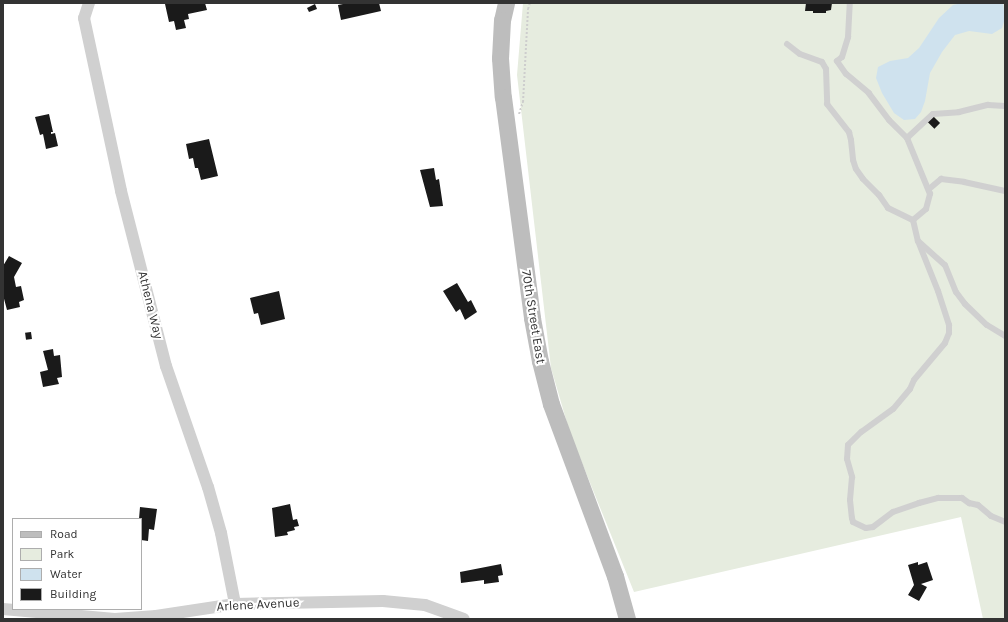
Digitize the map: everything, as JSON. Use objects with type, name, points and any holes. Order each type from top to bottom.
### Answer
[{"type":"main road","name":"70th Street East","points":[[506,3],[502,20],[500,58],[503,97],[532,318],[540,361],[551,404],[615,576],[627,619]]},
{"type":"street","name":"Athena Way","points":[[89,3],[84,18],[121,191],[166,366],[208,487],[221,534],[235,604]]},
{"type":"street","name":"Arlene Avenue","points":[[14,610],[115,619],[156,616],[235,604],[383,601],[425,605],[464,619]]},
{"type":"lane","points":[[787,44],[800,54],[822,62],[837,62],[842,57],[848,37],[850,3]]},
{"type":"lane","points":[[822,62],[826,69],[827,104],[848,132],[851,140],[853,160],[856,169],[879,195],[888,208],[913,220]]},
{"type":"lane","points":[[837,62],[846,74],[869,94],[889,120],[907,138],[913,157],[929,189],[928,205],[913,220]]},
{"type":"lane","points":[[907,138],[933,114],[959,112],[988,105],[1005,106]]},
{"type":"lane","points":[[929,189],[941,179],[964,182],[1005,192]]},
{"type":"lane","points":[[913,220],[918,241],[938,291],[949,325],[949,333],[945,343],[914,380],[910,388],[893,409],[861,432],[848,445],[847,459],[852,477],[850,500],[853,522],[866,528],[873,527],[893,512],[938,498],[962,498],[970,504],[978,505],[991,516],[1005,522]]},
{"type":"lane","points":[[918,241],[945,265],[956,292],[965,304],[987,325],[1005,336]]},
{"type":"path","points":[[518,115],[523,102],[528,10],[530,3]]},
{"type":"green space","points":[[523,3],[1005,3],[1005,619],[983,619],[961,517],[634,592],[570,433],[551,368],[517,75]]},
{"type":"water","points":[[962,3],[1003,3],[1005,18],[1002,28],[992,34],[969,31],[955,35],[942,52],[930,73],[925,101],[921,112],[915,119],[904,120],[894,113],[882,93],[876,78],[878,67],[890,61],[908,58],[919,48],[939,18],[953,5]]},
{"type":"building","points":[[205,3],[207,10],[188,14],[189,19],[184,20],[186,28],[176,30],[174,21],[169,22],[165,4]]},
{"type":"building","points":[[348,3],[379,3],[381,11],[341,20],[338,5]]},
{"type":"building","points":[[806,3],[832,3],[831,10],[826,11],[826,13],[813,13],[813,11],[805,11]]},
{"type":"building","points":[[315,4],[317,9],[309,12],[307,8]]},
{"type":"building","points":[[49,114],[53,132],[51,132],[51,134],[55,133],[58,146],[46,149],[43,134],[40,135],[35,117]]},
{"type":"building","points":[[933,116],[940,123],[934,129],[927,122]]},
{"type":"building","points":[[209,139],[218,176],[201,180],[198,168],[195,168],[193,158],[189,159],[186,144]]},
{"type":"building","points":[[434,168],[436,180],[439,179],[443,206],[430,207],[420,170]]},
{"type":"building","points":[[9,256],[22,263],[14,277],[16,287],[21,286],[24,300],[19,302],[20,307],[7,310],[3,295],[3,266]]},
{"type":"building","points":[[457,283],[468,302],[471,300],[477,312],[465,320],[460,309],[456,312],[443,291]]},
{"type":"building","points":[[279,291],[285,319],[261,325],[258,313],[254,314],[250,298]]},
{"type":"building","points":[[31,332],[32,339],[26,340],[25,333]]},
{"type":"building","points":[[53,349],[54,356],[60,355],[62,377],[57,378],[59,384],[43,387],[40,372],[48,370],[43,351]]},
{"type":"building","points":[[290,504],[293,520],[297,519],[299,526],[294,527],[295,530],[287,532],[288,535],[275,537],[272,508]]},
{"type":"building","points":[[140,507],[157,509],[154,530],[149,529],[148,541],[142,540],[142,518],[139,518]]},
{"type":"building","points":[[918,562],[918,565],[927,562],[933,580],[921,584],[927,587],[919,601],[908,595],[914,585],[908,565]]},
{"type":"building","points":[[501,564],[503,575],[498,576],[499,582],[484,584],[484,580],[461,583],[460,572]]}]
